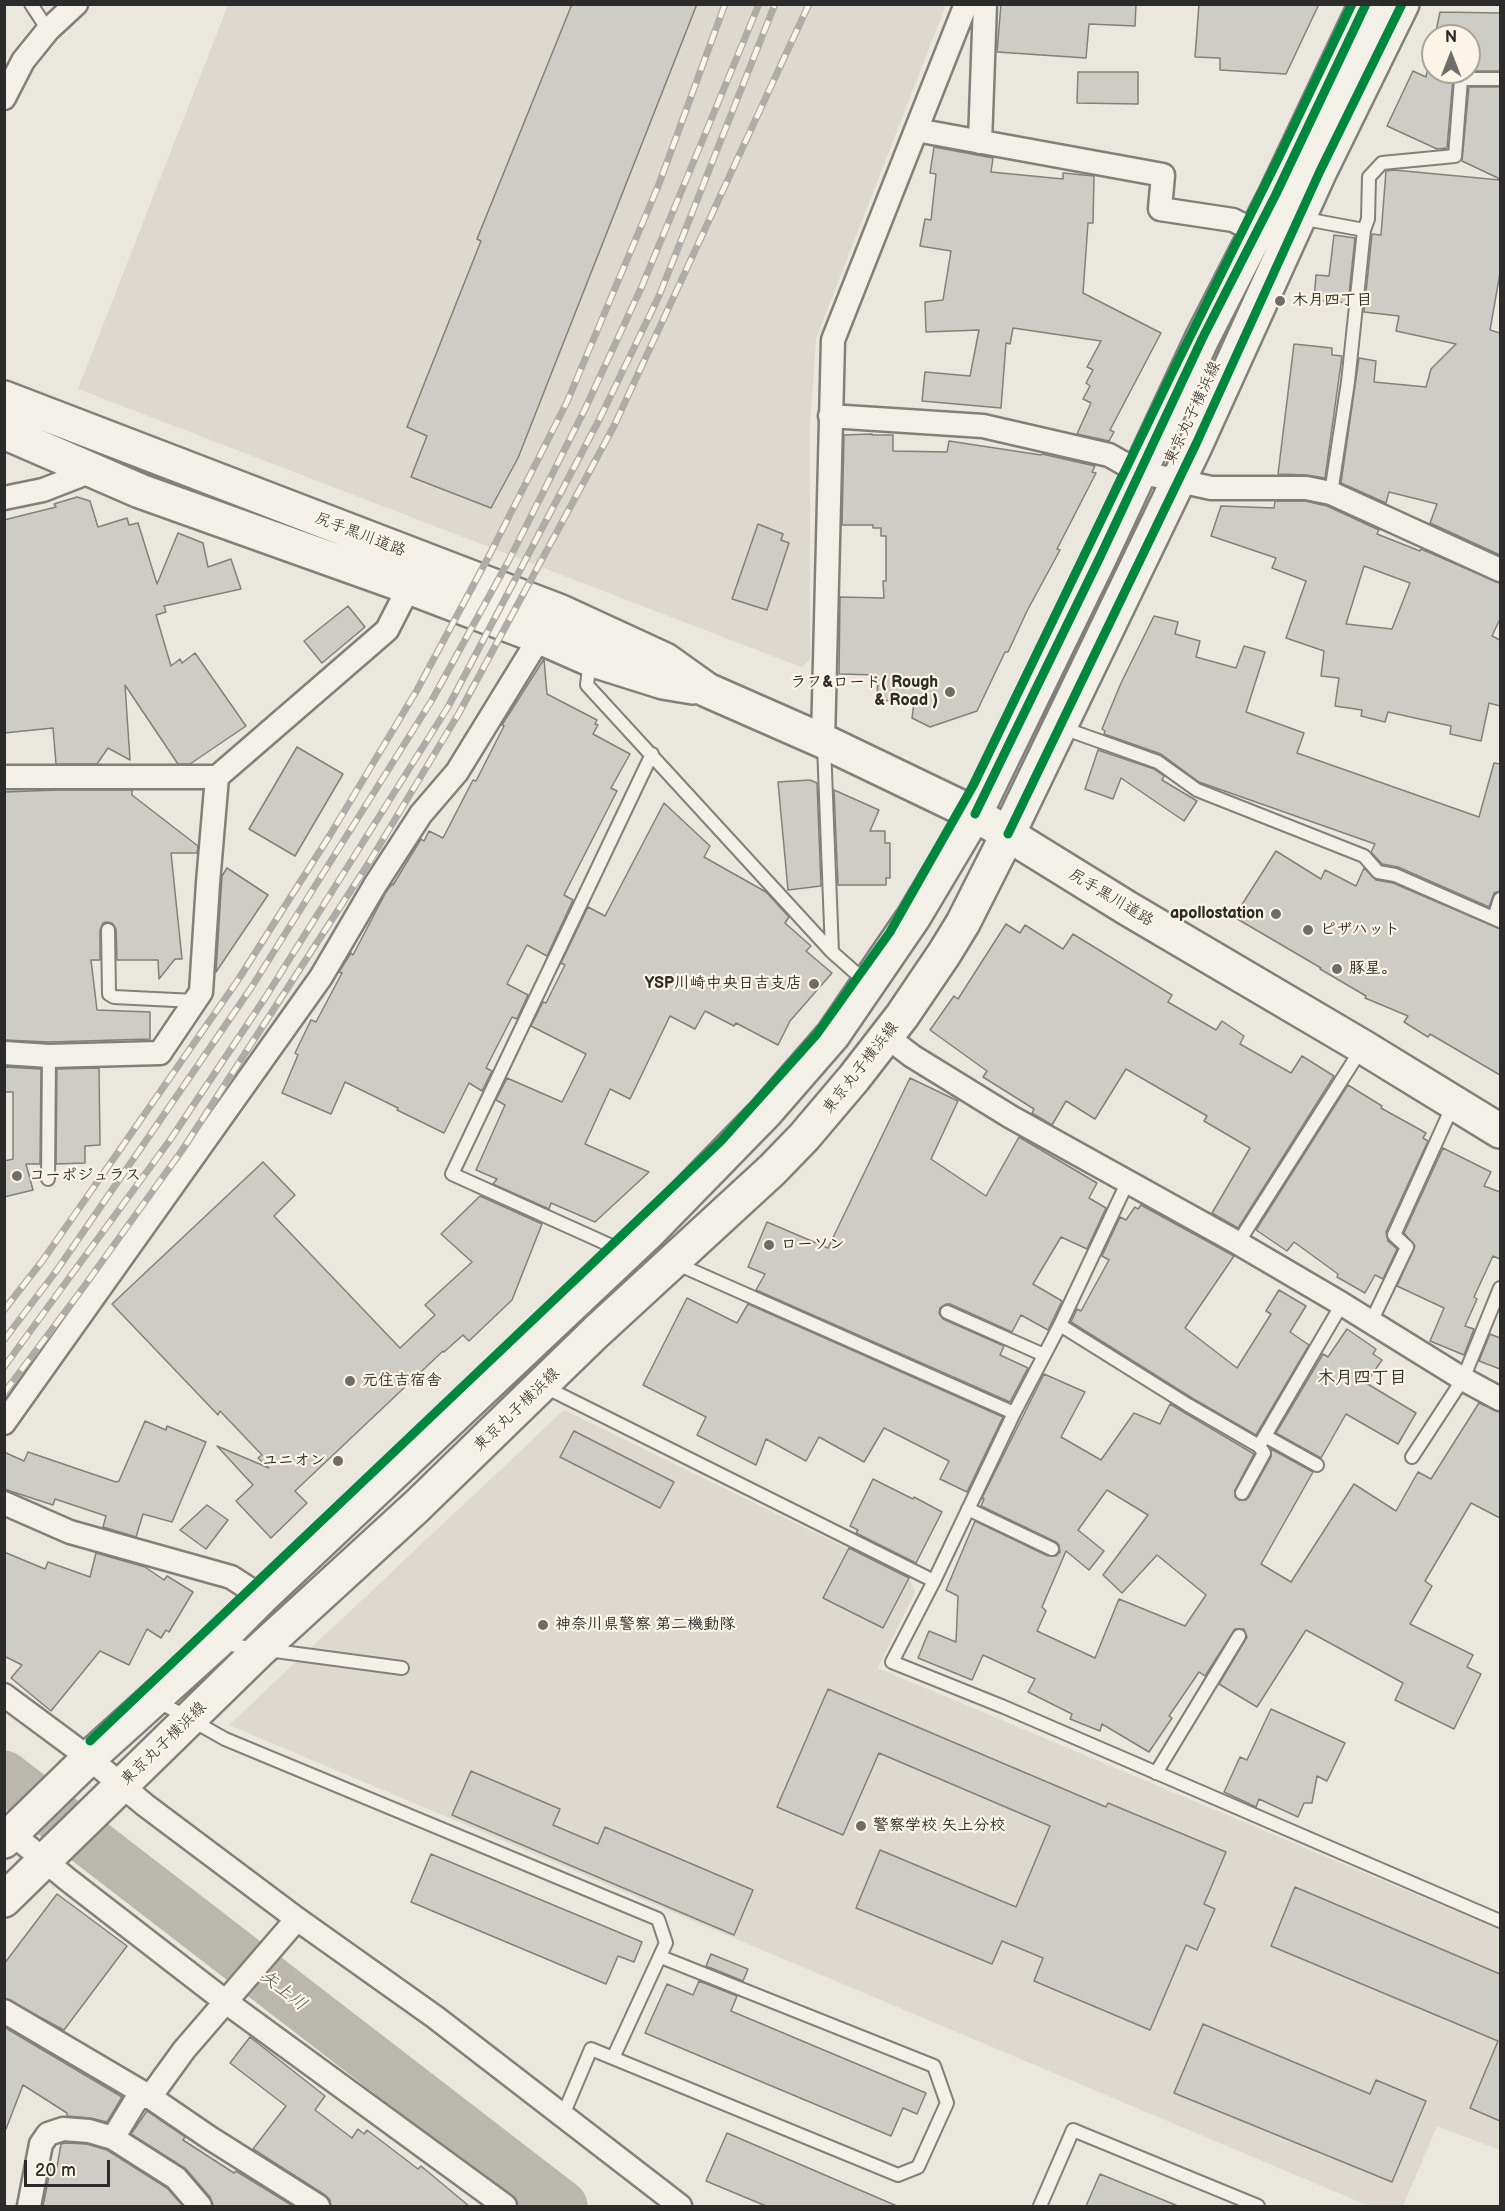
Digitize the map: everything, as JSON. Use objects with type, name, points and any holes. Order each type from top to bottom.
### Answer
[{"type":"main road","name":"東京丸子横浜線","points":[[9,1833],[216,1642],[627,1253],[711,1170],[834,1035],[913,918],[975,814],[1202,339],[1257,232],[1366,4]]},
{"type":"main road","name":"東京丸子横浜線","points":[[4,1900],[191,1720],[261,1649],[416,1507],[804,1137],[886,1036],[963,923],[1008,834],[1402,4]]},
{"type":"main road","name":"尻手黒川道路","points":[[4,398],[561,612],[665,660],[707,690],[824,741],[975,814],[1127,908],[1500,1131]]},
{"type":"main road","name":"尻手黒川道路","points":[[4,432],[140,491],[409,587],[540,637],[590,659],[663,682],[707,690]]},
{"type":"street","points":[[4,98],[23,61],[48,30],[76,4]]},
{"type":"street","points":[[824,741],[830,416],[834,340],[966,4]]},
{"type":"street","points":[[980,141],[985,4]]},
{"type":"street","points":[[916,130],[1163,175],[1160,209],[1233,220],[1257,232]]},
{"type":"street","points":[[830,416],[983,426],[1109,455],[1139,472],[1211,489],[1306,489],[1331,493],[1500,570]]},
{"type":"street","points":[[4,498],[43,490],[92,471]]},
{"type":"street","points":[[4,777],[217,777],[387,630],[409,587]]},
{"type":"street","points":[[4,1423],[321,977],[375,885],[421,814],[457,772],[540,637]]},
{"type":"street","points":[[4,1053],[49,1056],[160,1053],[201,992],[217,777]]},
{"type":"street","points":[[886,1036],[912,1056],[1011,1117],[1128,1180],[1342,1304],[1463,1379],[1500,1398]]},
{"type":"street","points":[[4,1503],[70,1532],[231,1577],[262,1597]]},
{"type":"street","points":[[4,1695],[84,1762],[121,1786],[297,1919],[435,2017],[680,2206]]},
{"type":"street","points":[[9,1833],[481,2200],[505,2206]]},
{"type":"street","points":[[150,2097],[184,2050],[297,1919]]},
{"type":"street","points":[[4,2012],[150,2097],[318,2206]]},
{"type":"street","points":[[113,2138],[138,2097],[150,2097]]},
{"type":"street","points":[[29,2206],[41,2144],[48,2134],[63,2129],[89,2131],[113,2138],[176,2178],[200,2206]]},
{"type":"lane","points":[[31,4],[48,30]]},
{"type":"lane","points":[[1331,493],[1348,382],[1364,230],[1368,219],[1369,177],[1382,163],[1455,156],[1461,79],[1500,79]]},
{"type":"lane","points":[[1299,217],[1364,230]]},
{"type":"lane","points":[[590,659],[588,685],[832,952],[869,984]]},
{"type":"lane","points":[[1060,727],[1158,762],[1197,790],[1364,856],[1378,872],[1395,875],[1497,919],[1500,900]]},
{"type":"lane","points":[[824,741],[832,952]]},
{"type":"lane","points":[[627,1253],[452,1174],[652,754]]},
{"type":"lane","points":[[108,930],[109,994],[114,997],[195,1001]]},
{"type":"lane","points":[[1238,1244],[1363,1047]]},
{"type":"lane","points":[[48,1179],[49,1056]]},
{"type":"lane","points":[[1371,1322],[1407,1247],[1394,1235],[1454,1102]]},
{"type":"lane","points":[[1128,1180],[1060,1325],[1014,1413],[934,1581],[892,1662],[1500,1921]]},
{"type":"lane","points":[[672,1262],[1014,1413]]},
{"type":"lane","points":[[1412,1457],[1463,1379],[1500,1287]]},
{"type":"lane","points":[[1242,1493],[1264,1453],[1262,1441],[1342,1304]]},
{"type":"lane","points":[[947,1312],[1044,1355]]},
{"type":"lane","points":[[1060,1325],[1188,1405],[1317,1465]]},
{"type":"lane","points":[[542,1386],[934,1581]]},
{"type":"lane","points":[[969,1509],[1052,1549]]},
{"type":"lane","points":[[1156,1773],[1239,1636]]},
{"type":"lane","points":[[216,1642],[402,1668]]},
{"type":"lane","points":[[154,1699],[225,1739],[658,1919],[666,1943],[613,2058]]},
{"type":"lane","points":[[563,2115],[591,2049],[898,2175],[918,2168],[947,2103],[934,2066],[661,1957]]},
{"type":"lane","points":[[1040,2206],[1072,2130],[1258,2206]]},
{"type":"shaded area","points":[[228,5],[946,5],[816,339],[810,427],[810,660],[801,667],[78,389]]},
{"type":"shaded area","name":"警察学校 矢上分校","points":[[564,1410],[910,1579],[915,1592],[878,1668],[1500,1930],[1500,2150],[1437,2126],[1403,2206],[1369,2206],[229,1725]]},
{"type":"building","points":[[572,4],[697,4],[518,458],[491,508],[411,477],[427,436],[407,427],[481,241],[477,239]]},
{"type":"building","points":[[1001,4],[1136,4],[1135,26],[1089,24],[1086,58],[997,52]]},
{"type":"building","points":[[1199,4],[1319,4],[1286,74],[1220,70],[1220,58],[1195,57]]},
{"type":"building","points":[[1440,12],[1500,13],[1500,71],[1481,71],[1481,24],[1438,24]]},
{"type":"building","points":[[1413,71],[1421,75],[1421,84],[1452,84],[1447,148],[1437,149],[1387,126]]},
{"type":"building","points":[[1078,72],[1138,72],[1138,104],[1077,103]]},
{"type":"building","points":[[1469,87],[1500,87],[1500,179],[1462,161]]},
{"type":"building","points":[[934,147],[993,158],[991,172],[1063,179],[1063,173],[1094,176],[1093,223],[1088,223],[1083,293],[1161,333],[1110,430],[1114,432],[1109,441],[1077,434],[1091,403],[1083,399],[1090,386],[1086,383],[1093,370],[1087,367],[1101,341],[1013,328],[1010,344],[1006,343],[1001,408],[922,401],[925,372],[970,376],[979,330],[926,332],[925,302],[943,300],[951,251],[920,246],[925,219],[931,220],[936,174],[930,173]]},
{"type":"building","points":[[1386,171],[1500,180],[1500,273],[1490,330],[1500,333],[1500,555],[1430,523],[1437,504],[1389,492],[1386,503],[1341,483],[1359,358],[1376,361],[1374,382],[1426,387],[1431,369],[1456,344],[1396,331],[1399,316],[1364,312],[1372,234],[1381,235]]},
{"type":"building","points":[[1334,235],[1355,238],[1348,303],[1314,300],[1316,275],[1329,276]]},
{"type":"building","points":[[1294,344],[1332,348],[1332,355],[1342,356],[1325,478],[1278,474]]},
{"type":"building","points":[[844,435],[893,435],[893,451],[947,452],[949,441],[1042,454],[1095,466],[1092,472],[1096,473],[1057,549],[1060,550],[1008,652],[1005,652],[977,711],[930,727],[912,718],[914,702],[877,700],[878,675],[839,674],[840,597],[884,598],[886,536],[881,536],[881,528],[873,528],[873,525],[842,525]]},
{"type":"building","points":[[77,497],[90,501],[98,527],[127,518],[129,525],[138,523],[157,584],[178,533],[203,543],[208,567],[231,559],[241,589],[164,606],[166,612],[156,615],[171,666],[180,659],[182,663],[195,653],[246,726],[190,764],[178,764],[125,685],[130,760],[108,748],[97,764],[56,764],[53,728],[4,733],[4,520],[56,507],[54,504]]},
{"type":"building","points":[[1275,501],[1305,501],[1327,506],[1379,530],[1377,534],[1420,551],[1421,549],[1500,583],[1500,619],[1492,636],[1500,640],[1500,706],[1489,703],[1481,741],[1450,734],[1451,726],[1388,712],[1385,722],[1361,716],[1362,710],[1335,706],[1339,678],[1321,676],[1324,651],[1286,638],[1306,581],[1272,568],[1276,558],[1211,536],[1221,506],[1274,508]],"holes":[[[1364,566],[1410,583],[1392,629],[1346,624]]]},
{"type":"building","points":[[758,524],[783,534],[781,540],[789,543],[767,610],[732,599]]},
{"type":"building","points":[[348,606],[365,627],[322,663],[304,641]]},
{"type":"building","points":[[1154,616],[1178,622],[1175,634],[1200,641],[1196,657],[1236,668],[1244,646],[1265,652],[1246,712],[1304,733],[1297,753],[1479,817],[1494,763],[1500,764],[1500,891],[1494,893],[1489,907],[1398,867],[1382,864],[1371,852],[1375,844],[1199,782],[1161,754],[1104,734],[1105,731],[1102,729],[1121,683]]},
{"type":"building","points":[[544,659],[547,694],[597,720],[595,724],[598,725],[593,734],[630,754],[611,788],[617,791],[564,895],[573,900],[547,956],[527,945],[507,984],[528,995],[517,1019],[512,1017],[486,1068],[492,1071],[482,1091],[469,1083],[444,1133],[345,1082],[331,1114],[282,1093],[298,1055],[295,1053],[311,1020],[316,1022],[342,973],[339,972],[351,953],[353,955],[386,892],[393,885],[421,839],[424,841],[429,831],[443,838],[473,780],[476,781],[504,726],[502,725]]},
{"type":"building","points":[[297,747],[343,774],[295,856],[249,829]]},
{"type":"building","points":[[1098,750],[1154,769],[1164,776],[1162,780],[1197,801],[1184,821],[1121,778],[1113,799],[1085,789]]},
{"type":"building","points":[[810,780],[817,783],[821,886],[788,890],[778,782]]},
{"type":"building","points":[[132,790],[132,795],[198,846],[197,853],[171,853],[182,959],[175,959],[159,979],[158,960],[117,960],[116,929],[112,923],[107,922],[103,923],[100,930],[100,960],[91,960],[97,1010],[150,1012],[150,1039],[49,1042],[4,1040],[4,792]]},
{"type":"building","points":[[834,790],[879,810],[870,831],[885,831],[885,843],[890,843],[890,878],[886,878],[886,885],[838,885]]},
{"type":"building","points":[[664,803],[710,846],[704,857],[766,892],[789,917],[785,923],[811,946],[806,951],[832,973],[790,1021],[778,1045],[736,1023],[734,1026],[705,1011],[695,1029],[670,1016],[630,1099],[610,1089],[585,1144],[649,1172],[595,1222],[551,1203],[549,1209],[493,1184],[497,1179],[476,1170],[505,1105],[496,1100],[507,1078],[562,1102],[586,1054],[531,1026],[543,1002],[546,1003],[565,965],[561,963],[588,907],[605,916]]},
{"type":"building","points":[[1276,851],[1321,879],[1325,870],[1356,886],[1364,868],[1376,880],[1393,883],[1500,929],[1500,1075],[1430,1034],[1428,1037],[1404,1022],[1408,1016],[1365,998],[1366,996],[1321,968],[1234,917]]},
{"type":"building","points":[[227,868],[268,895],[216,972],[222,876]]},
{"type":"building","points":[[1006,924],[1020,933],[1025,925],[1063,949],[1073,934],[1172,995],[1168,1002],[1216,1030],[1222,1021],[1244,1036],[1240,1044],[1291,1073],[1302,1056],[1334,1076],[1238,1228],[1212,1213],[1250,1148],[1204,1121],[1207,1116],[1126,1069],[1095,1119],[1066,1101],[1052,1125],[1032,1113],[1034,1109],[983,1077],[987,1071],[930,1030],[954,996],[958,999]]},
{"type":"building","points":[[4,1067],[41,1069],[40,1164],[26,1164],[33,1190],[4,1197],[4,1161],[13,1159],[13,1092],[4,1092]]},
{"type":"building","points":[[99,1068],[100,1145],[85,1146],[85,1163],[56,1164],[57,1069]]},
{"type":"building","points":[[910,1078],[958,1101],[931,1159],[986,1196],[1019,1137],[1097,1183],[1089,1198],[1106,1208],[1087,1249],[1061,1237],[1033,1284],[1062,1301],[1048,1330],[1021,1315],[1012,1332],[950,1304],[940,1308],[939,1313],[943,1319],[1004,1346],[1000,1355],[1028,1368],[1010,1402],[756,1290],[765,1274],[748,1267],[767,1222],[828,1248]]},
{"type":"building","points":[[1348,1085],[1382,1106],[1381,1108],[1426,1133],[1423,1138],[1428,1141],[1386,1232],[1388,1241],[1397,1249],[1383,1279],[1375,1275],[1365,1293],[1337,1277],[1338,1274],[1294,1242],[1287,1251],[1256,1230]]},
{"type":"building","points":[[1443,1148],[1491,1172],[1484,1186],[1500,1192],[1500,1259],[1493,1256],[1474,1297],[1477,1299],[1465,1326],[1474,1329],[1464,1355],[1430,1341],[1444,1308],[1397,1286],[1415,1246],[1404,1233]]},
{"type":"building","points":[[263,1162],[295,1195],[274,1216],[400,1348],[435,1315],[425,1305],[472,1262],[441,1234],[480,1196],[542,1224],[512,1300],[469,1341],[463,1335],[443,1351],[295,1491],[307,1503],[271,1538],[236,1501],[253,1485],[217,1446],[269,1468],[258,1458],[262,1455],[220,1411],[218,1415],[112,1304]]},
{"type":"building","points":[[1141,1205],[1234,1256],[1185,1328],[1237,1368],[1271,1314],[1266,1311],[1279,1290],[1306,1306],[1290,1332],[1309,1345],[1256,1435],[1071,1322],[1077,1309],[1081,1311],[1109,1260],[1102,1256],[1120,1217],[1126,1220],[1135,1207],[1138,1209]]},
{"type":"building","points":[[687,1298],[737,1323],[748,1304],[1003,1417],[967,1492],[940,1479],[949,1461],[884,1428],[864,1462],[819,1437],[806,1461],[766,1439],[756,1465],[697,1435],[706,1417],[643,1385]]},
{"type":"building","points":[[1347,1329],[1376,1349],[1373,1354],[1382,1360],[1366,1383],[1416,1413],[1398,1444],[1346,1414],[1321,1458],[1276,1433],[1323,1354],[1328,1357]]},
{"type":"building","points":[[1490,1334],[1500,1338],[1500,1369],[1479,1361]]},
{"type":"building","points":[[1044,1374],[1085,1392],[1061,1437],[1101,1460],[1134,1413],[1160,1424],[1170,1404],[1254,1454],[1235,1490],[1235,1497],[1239,1500],[1246,1500],[1249,1497],[1271,1457],[1271,1449],[1313,1472],[1261,1564],[1291,1582],[1354,1484],[1396,1511],[1418,1472],[1431,1479],[1479,1403],[1500,1412],[1500,1518],[1471,1503],[1425,1581],[1432,1586],[1410,1624],[1473,1655],[1467,1667],[1481,1674],[1454,1729],[1395,1700],[1403,1683],[1306,1630],[1257,1707],[1219,1684],[1247,1637],[1244,1629],[1235,1629],[1205,1676],[1199,1672],[1169,1716],[1172,1718],[1149,1752],[1102,1724],[1100,1731],[1070,1719],[1072,1714],[1028,1692],[1035,1679],[983,1655],[972,1680],[918,1658],[929,1631],[956,1642],[958,1596],[946,1590],[975,1521],[1048,1556],[1056,1556],[1060,1552],[1056,1542],[981,1506],[984,1499],[982,1498]],"holes":[[[1107,1490],[1148,1515],[1103,1575],[1122,1593],[1157,1555],[1206,1595],[1185,1626],[1119,1599],[1095,1658],[1037,1631],[1046,1611],[1042,1607],[1066,1551],[1089,1570],[1104,1551],[1078,1530]]]},
{"type":"building","points":[[145,1421],[166,1430],[167,1426],[206,1442],[172,1522],[143,1514],[136,1537],[103,1527],[106,1516],[55,1499],[53,1505],[4,1489],[4,1452],[24,1461],[28,1452],[116,1482],[119,1481]]},
{"type":"building","points":[[574,1431],[674,1482],[660,1508],[560,1457]]},
{"type":"building","points":[[873,1479],[942,1512],[916,1563],[856,1533],[858,1530],[850,1526]]},
{"type":"building","points":[[207,1505],[228,1520],[206,1549],[180,1530]]},
{"type":"building","points":[[849,1548],[909,1578],[883,1628],[823,1598]]},
{"type":"building","points":[[4,1552],[45,1569],[48,1562],[90,1577],[96,1553],[145,1567],[164,1580],[167,1576],[193,1592],[169,1632],[166,1630],[161,1638],[147,1629],[129,1665],[100,1651],[51,1711],[11,1678],[22,1665],[4,1656]]},
{"type":"building","points":[[828,1689],[1106,1807],[1108,1803],[1226,1852],[1204,1904],[1215,1909],[1197,1950],[1186,1945],[1150,2030],[1034,1981],[1043,1958],[1002,1941],[992,1964],[856,1908],[880,1850],[1016,1907],[1050,1826],[879,1753],[843,1835],[777,1807]]},
{"type":"building","points":[[1271,1709],[1345,1743],[1327,1781],[1317,1776],[1312,1803],[1304,1803],[1298,1817],[1259,1799],[1256,1807],[1224,1792],[1240,1757],[1247,1760]]},
{"type":"building","points":[[471,1771],[560,1809],[553,1825],[598,1844],[605,1827],[753,1890],[734,1935],[452,1815]]},
{"type":"building","points":[[431,1854],[642,1942],[634,1962],[618,1956],[606,1984],[411,1902]]},
{"type":"building","points":[[1295,1887],[1500,1974],[1500,2121],[1470,2108],[1498,2041],[1271,1946]]},
{"type":"building","points":[[57,1894],[127,1946],[64,2030],[4,1998],[4,1964]]},
{"type":"building","points":[[711,1954],[748,1969],[743,1981],[706,1966]]},
{"type":"building","points":[[699,1981],[737,1996],[731,2011],[926,2093],[917,2114],[903,2108],[891,2136],[645,2033],[667,1984],[693,1995]]},
{"type":"building","points":[[1203,2024],[1370,2094],[1376,2080],[1426,2101],[1392,2182],[1174,2093]]},
{"type":"building","points":[[4,2027],[122,2097],[107,2122],[67,2116],[67,2113],[23,2085],[6,2129],[4,2129]]},
{"type":"building","points":[[250,2037],[325,2096],[315,2110],[352,2138],[358,2129],[364,2134],[367,2130],[418,2169],[421,2166],[469,2206],[331,2206],[330,2200],[325,2195],[253,2149],[286,2106],[230,2063]]},
{"type":"building","points":[[147,2111],[185,2137],[183,2140],[234,2173],[236,2171],[293,2206],[213,2206],[210,2197],[186,2169],[131,2134]]},
{"type":"building","points":[[727,2133],[897,2206],[766,2206],[706,2181]]},
{"type":"building","points":[[61,2144],[87,2144],[107,2150],[167,2188],[183,2206],[43,2206],[51,2166],[57,2167]]},
{"type":"building","points":[[1100,2174],[1178,2206],[1086,2206]]},
{"type":"waterway","name":"矢上川","points":[[4,1776],[562,2206]]},
{"type":"railway","points":[[4,1310],[43,1260],[238,980],[330,835],[417,690],[490,554],[567,402],[659,184],[725,4]]},
{"type":"railway","points":[[4,1340],[57,1270],[251,988],[432,700],[509,560],[584,411],[642,286],[759,4]]},
{"type":"railway","points":[[4,1367],[170,1140],[265,998],[448,707],[599,420],[659,296],[775,4]]},
{"type":"railway","points":[[4,1393],[183,1149],[370,861],[459,713],[614,426],[809,4]]},
{"type":"cycle path","points":[[90,1741],[721,1141],[817,1034],[890,932],[974,784],[1352,4]]},
{"type":"cycle path","points":[[975,814],[1100,557],[1202,339],[1276,194],[1366,4]]},
{"type":"cycle path","points":[[1008,834],[1196,444],[1320,171],[1402,4]]},
{"type":"place","name":"木月四丁目","points":[[1280,301]]},
{"type":"place","name":"ラフ&ロード( Rough & Road )","points":[[950,692]]},
{"type":"place","name":"apollostation","points":[[1276,914]]},
{"type":"place","name":"ピザハット","points":[[1308,930]]},
{"type":"place","name":"豚星。","points":[[1337,969]]},
{"type":"place","name":"YSP川崎中央日吉支店","points":[[814,984]]},
{"type":"place","name":"コーポジュラス","points":[[17,1176]]},
{"type":"place","name":"ローソン","points":[[769,1245]]},
{"type":"place","name":"元住吉宿舎","points":[[350,1381]]},
{"type":"place","name":"ユニオン","points":[[338,1461]]},
{"type":"place","name":"神奈川県警察 第二機動隊","points":[[543,1625]]},
{"type":"place","name":"警察学校 矢上分校","points":[[861,1826]]},
{"type":"district","name":"木月四丁目","points":[[1362,1378]]}]
